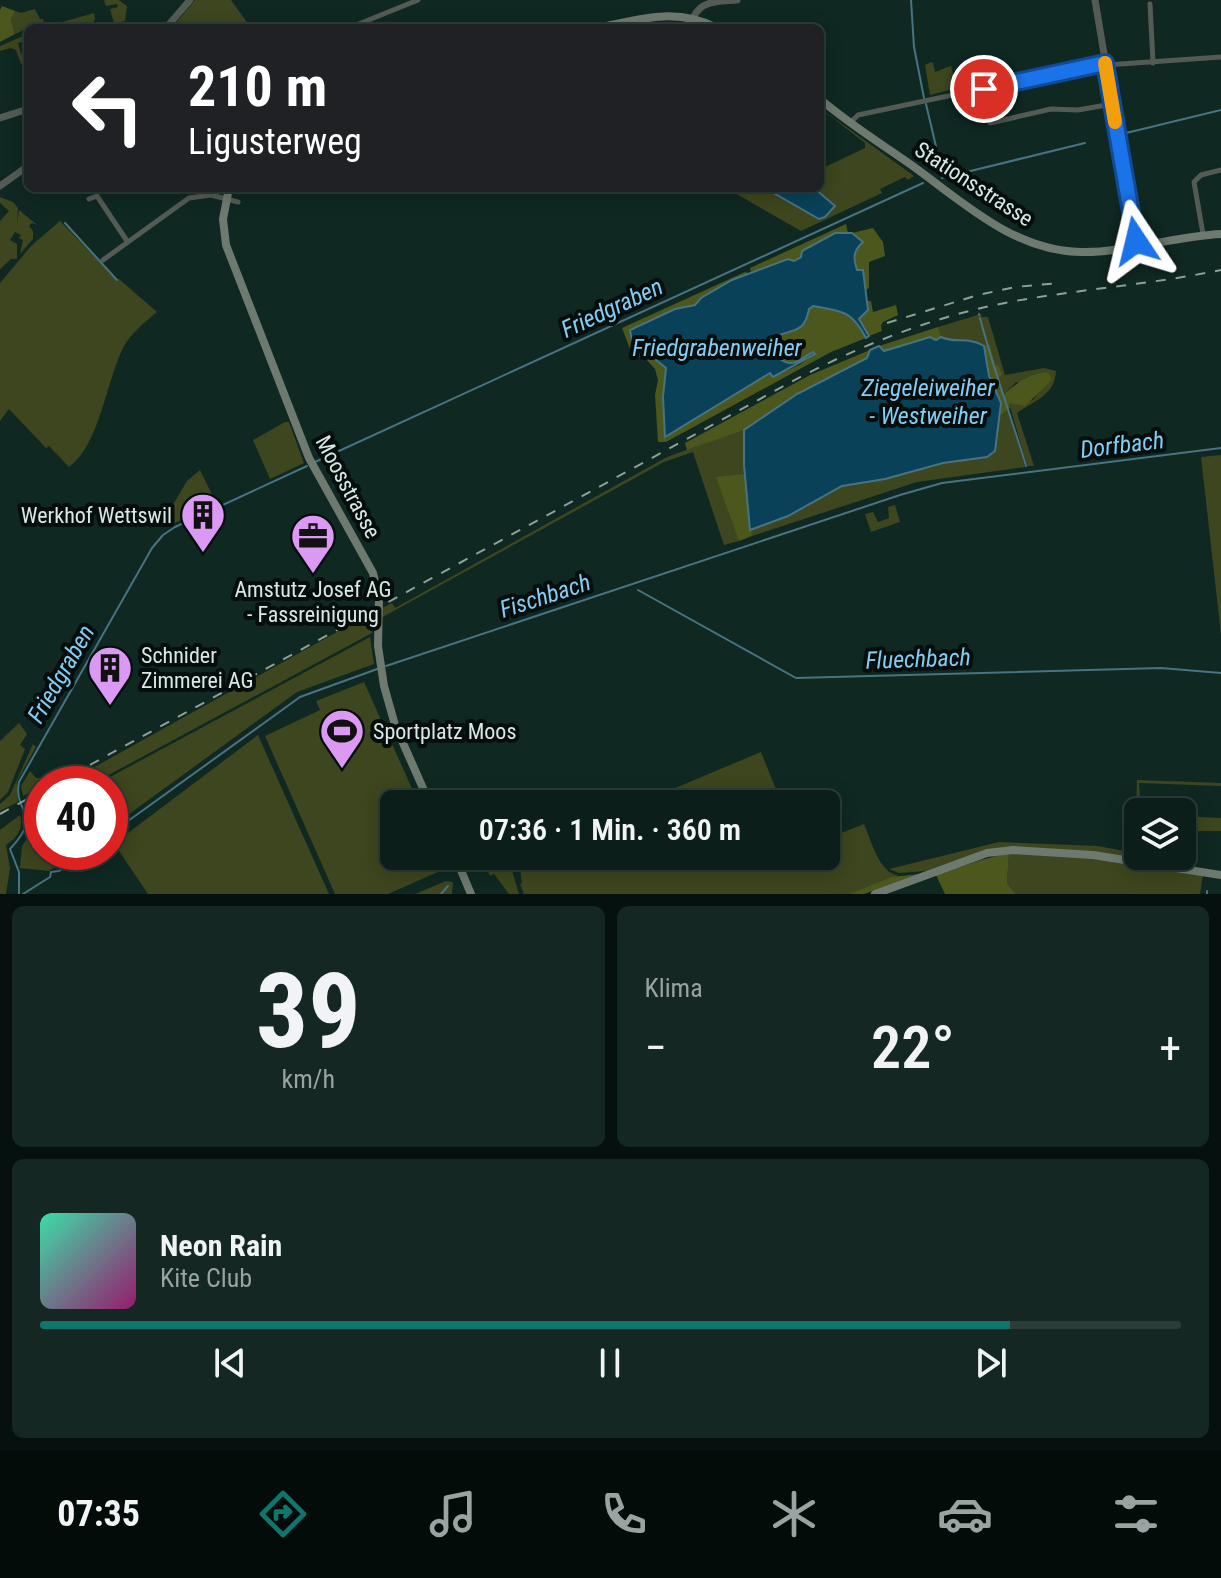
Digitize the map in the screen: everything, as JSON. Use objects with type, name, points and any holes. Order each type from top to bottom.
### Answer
[{"type":"main road","points":[[617,24],[663,15],[693,18],[707,24]]},
{"type":"main road","name":"Stationsstrasse","points":[[824,102],[953,197],[1023,239],[1047,248],[1083,252],[1221,234]]},
{"type":"main road","name":"Moosstrasse","points":[[228,192],[223,219],[226,245],[270,361],[313,466],[377,582],[380,667],[395,725],[424,790]]},
{"type":"main road","points":[[875,894],[987,853],[1013,850],[1093,855],[1221,875]]},
{"type":"main road","points":[[461,870],[473,894]]},
{"type":"street","points":[[169,24],[190,0]]},
{"type":"street","points":[[359,24],[418,0]]},
{"type":"street","points":[[693,18],[704,4],[737,0]]},
{"type":"street","points":[[1095,0],[1136,245]]},
{"type":"street","points":[[1150,4],[1153,63]]},
{"type":"street","points":[[851,122],[858,115],[1106,64],[1221,57]]},
{"type":"street","points":[[990,123],[1051,109],[1078,110],[1112,104]]},
{"type":"street","points":[[0,118],[24,110]]},
{"type":"street","points":[[0,185],[24,169]]},
{"type":"street","points":[[1203,234],[1194,182],[1201,175],[1221,170]]},
{"type":"street","points":[[103,260],[189,198],[211,195],[238,202]]},
{"type":"street","points":[[89,199],[97,196],[127,241]]},
{"type":"green space","points":[[104,0],[119,0],[127,6],[125,21],[114,23],[110,9],[118,7],[117,4],[106,6]]},
{"type":"green space","points":[[195,0],[231,0],[248,24],[175,24]]},
{"type":"green space","points":[[2,6],[15,11],[11,20],[15,34],[0,42],[0,10]]},
{"type":"green space","points":[[35,9],[44,24],[24,24],[24,30],[15,34],[11,20],[15,11],[21,13]]},
{"type":"green space","points":[[94,13],[92,24],[56,24]]},
{"type":"green space","points":[[24,36],[24,41],[18,43],[21,54],[24,53],[24,63],[21,64],[16,50],[0,51],[0,46]]},
{"type":"green space","points":[[931,62],[935,72],[951,66],[957,88],[930,95],[925,65]]},
{"type":"green space","points":[[824,111],[914,176],[880,189],[882,193],[801,231],[733,192],[772,192],[818,219],[831,212],[821,192],[824,192],[824,166],[865,148],[865,143]]},
{"type":"green space","points":[[0,197],[13,202],[18,208],[17,224],[19,210],[37,225],[32,223],[29,226],[33,239],[20,254],[23,240],[15,232],[10,240],[17,244],[17,259],[11,259],[0,269],[0,221],[9,211],[0,203]]},
{"type":"green space","points":[[60,221],[117,280],[157,312],[123,348],[95,428],[80,457],[69,467],[9,409],[0,421],[0,283],[32,245]]},
{"type":"green space","points":[[846,224],[848,233],[834,233],[794,261],[788,259],[751,272],[750,268]]},
{"type":"green space","points":[[873,228],[883,242],[885,256],[869,262],[869,288],[865,291],[863,270],[857,270],[854,258],[862,242],[852,233]]},
{"type":"green space","points":[[745,272],[749,273],[701,298],[695,305],[675,309],[640,350],[666,368],[663,397],[665,436],[770,373],[773,377],[815,354],[813,352],[797,362],[789,363],[780,359],[776,345],[779,335],[806,322],[809,309],[813,306],[850,317],[866,338],[831,352],[666,442],[658,442],[655,395],[658,380],[655,369],[645,358],[633,357],[622,328]]},
{"type":"green space","points":[[867,301],[871,301],[873,312],[896,305],[898,315],[883,322],[882,331],[869,336],[859,319],[868,310]]},
{"type":"green space","name":"Ziegeleiweiher - Westweiher","points":[[981,314],[988,317],[1005,375],[1044,368],[1056,371],[1047,392],[1017,413],[1034,466],[1027,466],[1009,403],[1033,400],[1042,387],[1016,382],[1004,394],[996,372],[1005,411],[1008,410],[1025,467],[917,482],[752,536],[751,533],[738,537],[739,541],[724,545],[693,452],[664,462],[381,618],[382,608],[392,603],[395,608],[667,457],[700,445],[938,327]]},
{"type":"green space","points":[[938,327],[941,337],[936,340],[930,337],[884,351],[879,346]]},
{"type":"green space","points":[[990,345],[995,365],[999,366],[1002,375],[999,377],[1000,387],[1004,394],[1035,375],[1048,372],[1052,380],[1025,406],[1009,403],[1010,408],[1001,415],[1001,403],[989,376],[984,346]]},
{"type":"green space","points":[[870,350],[867,358],[797,394],[744,430],[687,450],[685,443],[810,375]]},
{"type":"green space","points":[[289,422],[304,463],[270,479],[253,440]]},
{"type":"green space","points":[[1221,455],[1221,635],[1201,457]]},
{"type":"green space","points":[[200,470],[217,505],[170,525],[165,518],[187,481]]},
{"type":"green space","points":[[745,474],[752,536],[739,541],[716,477]]},
{"type":"green space","points":[[895,505],[900,522],[871,532],[865,514],[873,512],[878,522],[889,518],[888,507]]},
{"type":"green space","points":[[371,613],[372,633],[125,766],[96,766]]},
{"type":"green space","points":[[370,637],[374,664],[297,692],[128,815],[128,767]]},
{"type":"green space","name":"Sportplatz Moos","points":[[364,682],[413,790],[380,790],[380,870],[442,870],[388,894],[335,894],[265,736],[320,710],[316,701]]},
{"type":"green space","points":[[19,723],[27,734],[20,745],[25,749],[8,792],[0,800],[0,741]]},
{"type":"green space","points":[[258,735],[329,894],[148,894],[128,864],[128,833]]},
{"type":"green space","points":[[33,744],[36,747],[17,781],[18,802],[0,811],[0,804],[10,795]]},
{"type":"green space","points":[[761,752],[776,790],[670,790]]},
{"type":"green space","points":[[1137,780],[1221,783],[1221,786],[1139,783],[1140,798],[1137,798]]},
{"type":"green space","points":[[20,815],[19,833],[6,845],[10,868],[6,894],[0,894],[0,830]]},
{"type":"green space","points":[[1196,817],[1221,818],[1221,831],[1196,831]]},
{"type":"green space","points":[[864,824],[881,862],[892,874],[899,876],[849,894],[524,894],[520,884],[520,870],[840,870],[840,833]]},
{"type":"green space","points":[[999,842],[1098,846],[1124,851],[1124,859],[985,850],[926,871],[899,873],[889,869]]},
{"type":"green space","points":[[24,843],[24,868],[20,868]]},
{"type":"green space","points":[[1009,853],[1093,857],[1124,862],[1124,870],[1172,870],[1203,875],[1200,894],[1016,894],[1007,883]]},
{"type":"green space","points":[[1009,853],[1007,883],[1016,894],[945,894],[936,875],[981,860]]},
{"type":"green space","points":[[512,870],[519,894],[509,894],[494,874],[490,876],[488,871]]},
{"type":"green space","points":[[919,874],[864,894],[849,894],[892,877]]},
{"type":"green space","points":[[446,881],[453,882],[452,894],[415,894]]},
{"type":"water","points":[[772,192],[819,192],[835,206],[819,219]]},
{"type":"water","name":"Friedgrabenweiher","points":[[835,233],[852,233],[863,242],[857,248],[855,258],[857,270],[863,270],[868,310],[859,319],[869,336],[866,338],[845,313],[813,306],[803,325],[779,335],[776,345],[780,359],[789,363],[797,362],[813,352],[815,354],[773,377],[770,373],[665,437],[663,397],[666,368],[632,341],[630,330],[675,309],[695,305],[701,298],[732,280],[788,259],[794,261],[801,257],[802,251]]},
{"type":"water","name":"Ziegeleiweiher - Westweiher","points":[[930,337],[936,340],[941,337],[972,341],[984,346],[989,376],[1001,403],[995,451],[987,457],[943,463],[885,479],[842,486],[788,516],[750,530],[744,430],[797,394],[867,358],[870,350],[879,346],[884,351]]},
{"type":"waterway","points":[[911,0],[914,47],[924,98]]},
{"type":"waterway","points":[[926,104],[943,176]]},
{"type":"waterway","name":"Friedgraben","points":[[1122,134],[1221,110]]},
{"type":"waterway","name":"Friedgraben","points":[[942,178],[1085,143]]},
{"type":"waterway","name":"Friedgraben","points":[[315,462],[923,183]]},
{"type":"waterway","points":[[65,223],[117,280]]},
{"type":"waterway","name":"Fischbach","points":[[980,318],[1026,466]]},
{"type":"waterway","name":"Fischbach","points":[[386,666],[942,483],[1221,448]]},
{"type":"waterway","name":"Friedgraben","points":[[19,894],[19,872],[10,849],[25,828],[25,814],[18,793],[19,782],[152,548],[175,527],[307,466]]},
{"type":"waterway","name":"Fluechbach","points":[[638,590],[796,678],[1161,668],[1221,673]]},
{"type":"waterway","name":"Fischbach","points":[[128,821],[300,697],[380,668]]},
{"type":"waterway","name":"Fischbach","points":[[23,894],[50,877],[51,872],[60,870]]},
{"type":"waterway","points":[[441,894],[448,886]]},
{"type":"railway","points":[[88,766],[791,382],[844,356],[928,323],[986,307],[1221,270]]},
{"type":"railway","points":[[887,323],[978,295],[1015,287],[1059,283]]},
{"type":"railway","points":[[0,814],[24,801]]},
{"type":"slow traffic","points":[[1105,63],[1115,122]]},
{"type":"place","name":"Werkhof Wettswil","points":[[203,554]]},
{"type":"place","name":"Amstutz Josef AG - Fassreinigung","points":[[313,575]]},
{"type":"place","name":"Schnider Zimmerei AG","points":[[110,707]]},
{"type":"place","name":"Sportplatz Moos","points":[[342,770]]},
{"type":"route","points":[[984,89],[1105,63],[1136,241]]},
{"type":"water label","name":"Dorfbach","points":[[1122,445]]}]
